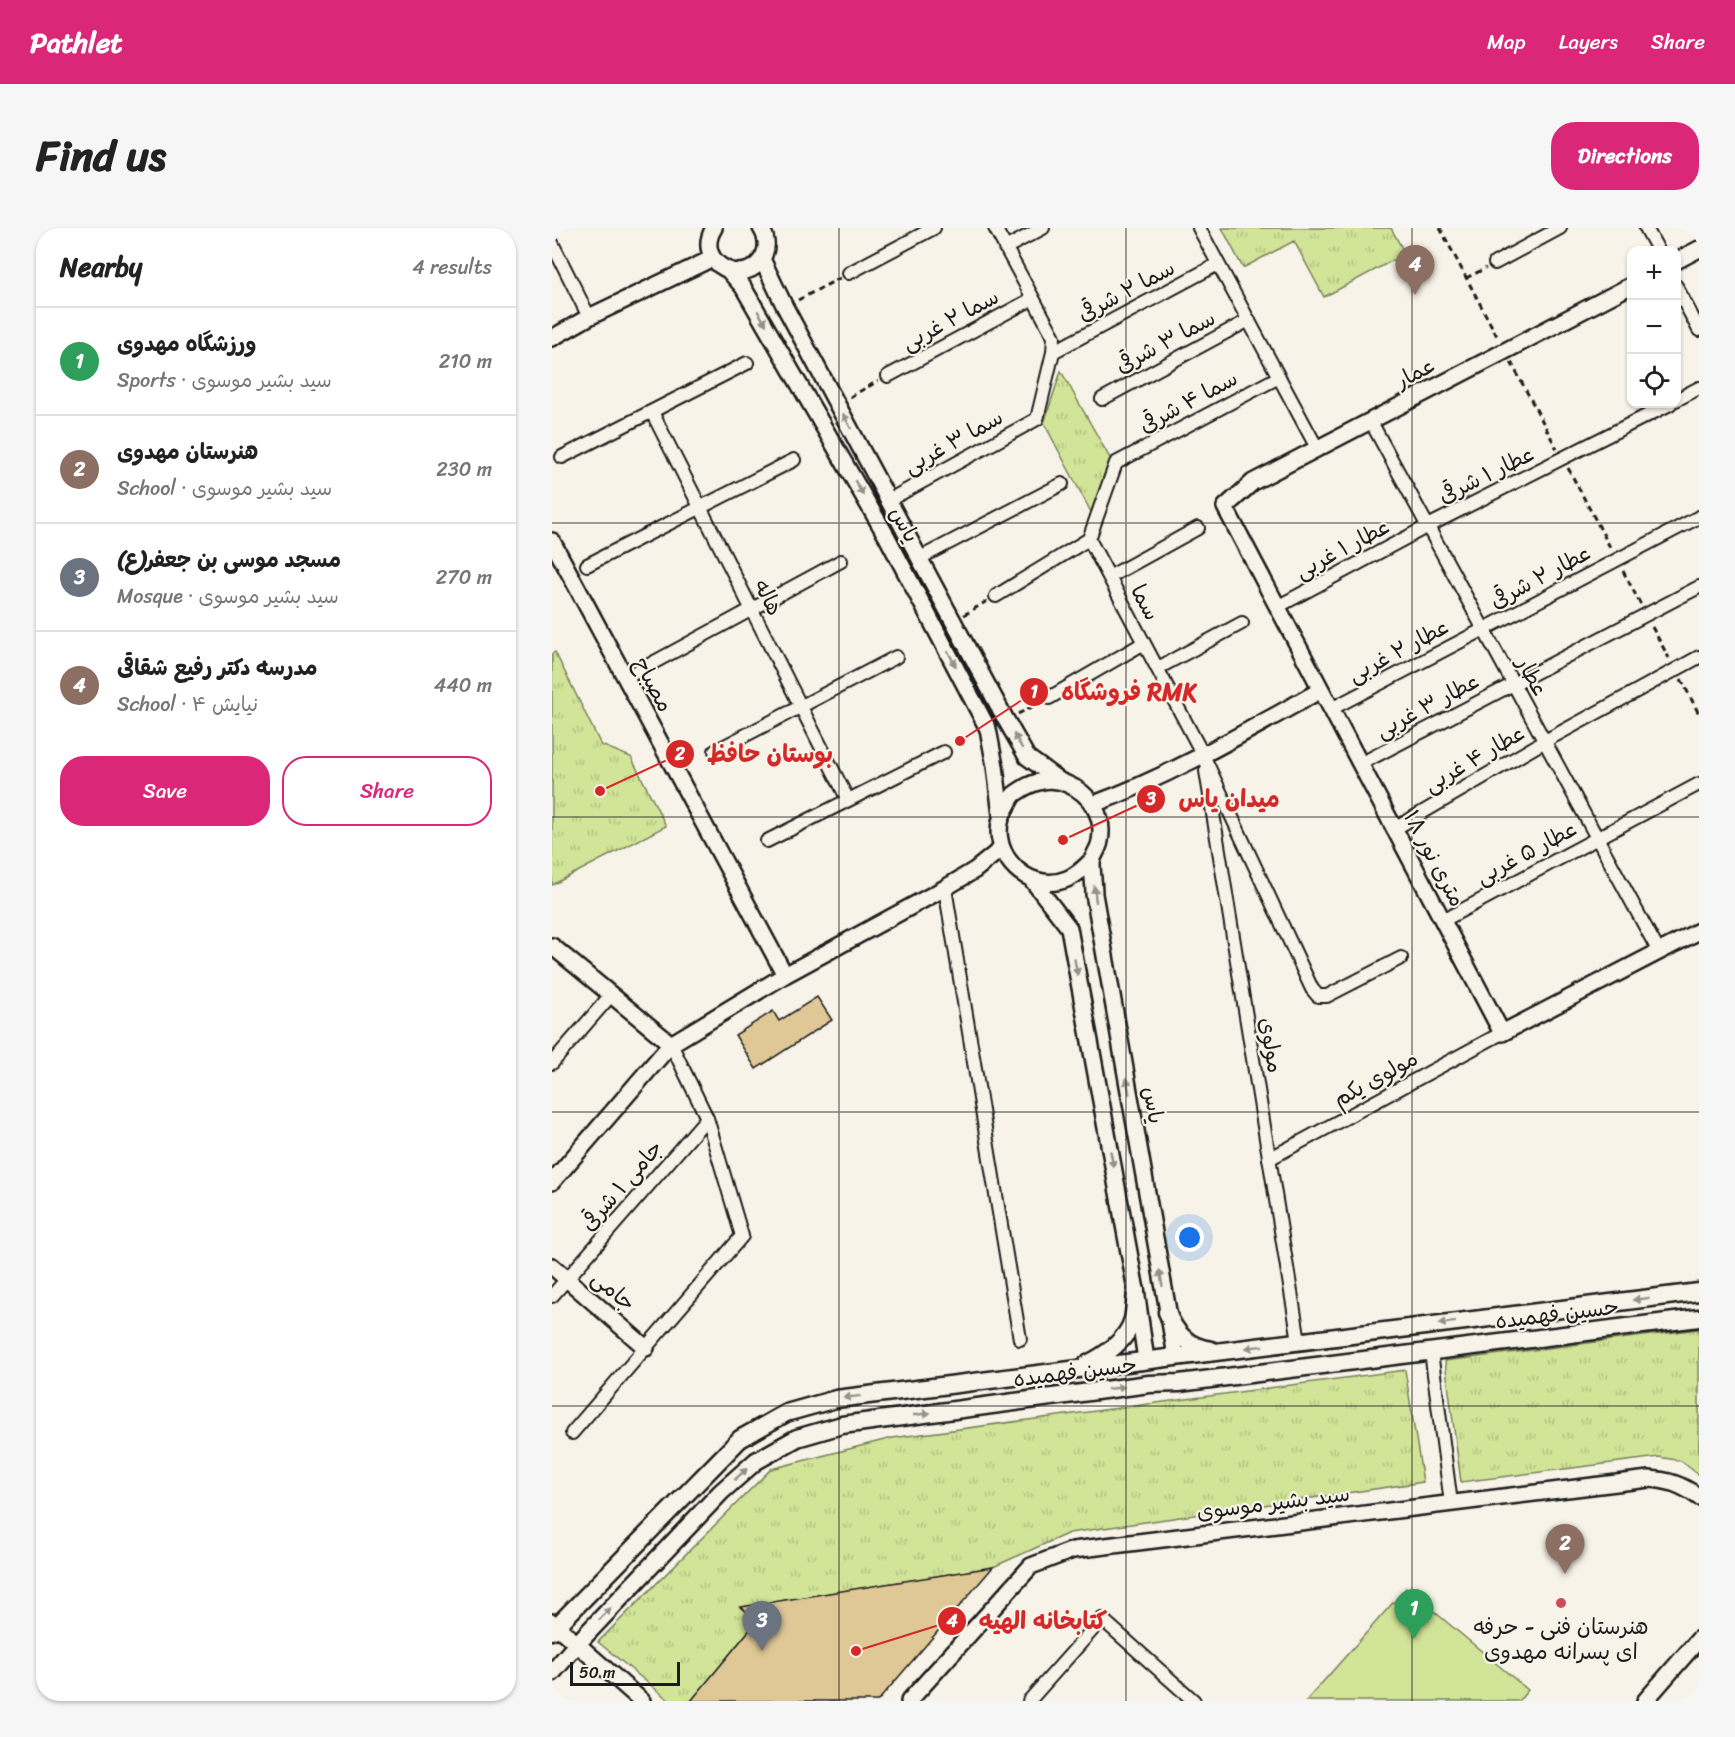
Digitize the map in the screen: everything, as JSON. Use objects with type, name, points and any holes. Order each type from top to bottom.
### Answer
[{"type":"main road","points":[[1072,1369],[1098,1359],[1120,1341],[1132,1321],[1136,1290]]},
{"type":"main road","name":"حسین فهمیده","points":[[553,1626],[740,1439],[786,1413],[836,1399],[1699,1292]]},
{"type":"main road","points":[[1167,1312],[1172,1324],[1188,1342],[1199,1348],[1223,1351]]},
{"type":"main road","name":"حسین فهمیده","points":[[552,1673],[721,1492],[756,1461],[797,1438],[842,1425],[1149,1384],[1179,1383],[1699,1318]]},
{"type":"main road","points":[[1176,1356],[1179,1383]]},
{"type":"main road","points":[[1146,1360],[1149,1384]]},
{"type":"street","points":[[552,338],[589,317],[712,258],[709,240],[714,228]]},
{"type":"street","points":[[849,273],[934,228]]},
{"type":"street","points":[[994,228],[1054,337],[1053,352]]},
{"type":"street","points":[[1005,248],[1043,228]]},
{"type":"street","points":[[1199,228],[1317,448]]},
{"type":"street","points":[[1495,262],[1560,228]]},
{"type":"street","points":[[1646,228],[1656,246]]},
{"type":"street","points":[[729,271],[745,271],[755,267],[762,259],[765,250],[766,230]]},
{"type":"street","points":[[552,243],[589,317]]},
{"type":"street","points":[[1681,259],[1699,249]]},
{"type":"street","name":"یاس","points":[[712,258],[744,287],[887,537],[988,729],[1001,815]]},
{"type":"street","name":"یاس","points":[[762,259],[784,308],[1027,757],[1060,780]]},
{"type":"street","name":"سما ۲ شرقی","points":[[1053,352],[1218,264]]},
{"type":"street","name":"عمار","points":[[1225,507],[1253,482],[1627,288]]},
{"type":"street","points":[[1681,294],[1699,330]]},
{"type":"street","name":"سما ۲ غربی","points":[[888,376],[1032,299]]},
{"type":"street","name":"سما ۳ شرقی","points":[[1102,399],[1249,320]]},
{"type":"street","name":"سما ۳ غربی","points":[[889,500],[1037,419],[1053,352]]},
{"type":"street","points":[[562,457],[747,363]]},
{"type":"street","name":"سما ۴ شرقی","points":[[1089,540],[1116,463],[1279,376]]},
{"type":"street","points":[[1681,398],[1699,388]]},
{"type":"street","name":"عطار ۱ شرقی","points":[[1428,526],[1662,408]]},
{"type":"street","name":"هاله","points":[[652,412],[848,800]]},
{"type":"street","name":"عطار","points":[[1370,420],[1659,952]]},
{"type":"street","points":[[587,566],[794,460]]},
{"type":"street","points":[[920,558],[1062,484]]},
{"type":"street","name":"۱۸ متری نور","points":[[1225,507],[1502,1033]]},
{"type":"street","name":"عطار ۲ شرقی","points":[[1484,629],[1699,517]]},
{"type":"street","name":"عطار ۱ غربی","points":[[1277,607],[1428,526]]},
{"type":"street","points":[[1109,577],[1198,528]]},
{"type":"street","name":"مصباح","points":[[552,540],[785,975]]},
{"type":"street","points":[[996,596],[1089,540]]},
{"type":"street","name":"سما","points":[[1089,540],[1203,755],[1312,989],[1318,996],[1327,996],[1401,958]]},
{"type":"street","points":[[626,678],[841,561]]},
{"type":"street","name":"عطار ۳ غربی","points":[[1360,764],[1699,587]]},
{"type":"street","points":[[1158,668],[1242,623]]},
{"type":"street","name":"عطار ۲ غربی","points":[[1331,709],[1484,629]]},
{"type":"street","points":[[1048,698],[1144,643]]},
{"type":"street","points":[[715,752],[896,657]]},
{"type":"street","name":"عطار ۴ غربی","points":[[1394,829],[1545,741],[1699,657]]},
{"type":"street","points":[[1094,804],[1126,792],[1203,755],[1321,690]]},
{"type":"street","points":[[768,841],[944,752]]},
{"type":"street","name":"مولوی","points":[[1203,755],[1299,1341]]},
{"type":"street","points":[[1032,880],[1049,883],[1066,880],[1080,872],[1092,860],[1100,842],[1101,822],[1094,804],[1079,788],[1060,780],[1035,782],[1014,794],[1001,815],[998,832],[1001,849],[1014,867],[1032,880],[1069,928],[1136,1290],[1146,1360]]},
{"type":"street","name":"عطار ۵ غربی","points":[[1442,921],[1699,784]]},
{"type":"street","points":[[552,1182],[671,1044],[785,975],[945,888],[975,870],[1001,849]]},
{"type":"street","name":"یاس","points":[[1092,860],[1094,894],[1176,1356]]},
{"type":"street","points":[[945,888],[1020,1339]]},
{"type":"street","points":[[1502,1033],[1699,931]]},
{"type":"street","points":[[552,946],[671,1044],[707,1118],[742,1236],[572,1433]]},
{"type":"street","points":[[552,1063],[611,995]]},
{"type":"street","name":"مولوی یکم","points":[[1269,1160],[1502,1033]]},
{"type":"street","name":"جامی ۱ شرقی","points":[[552,1296],[707,1118]]},
{"type":"street","name":"جامی","points":[[552,1266],[646,1348]]},
{"type":"street","points":[[1431,1352],[1451,1503]]},
{"type":"street","name":"سید بشیر موسوی","points":[[909,1701],[1031,1566],[1073,1550],[1649,1479],[1667,1480],[1684,1486],[1699,1497]]},
{"type":"street","points":[[1029,1701],[1102,1619],[1194,1701]]},
{"type":"street","points":[[553,1626],[642,1701]]},
{"type":"street","points":[[1645,1701],[1699,1639]]},
{"type":"path","points":[[1440,228],[1699,714]]},
{"type":"path","points":[[1466,278],[1495,262]]},
{"type":"path","points":[[784,308],[849,273]]},
{"type":"path","points":[[837,403],[888,376]]},
{"type":"path","points":[[953,622],[996,596]]},
{"type":"path","points":[[1006,720],[1048,698]]},
{"type":"green space","points":[[1222,228],[1391,228],[1405,254],[1324,297],[1294,241],[1243,268]]},
{"type":"green space","points":[[1061,371],[1111,460],[1092,514],[1044,423]]},
{"type":"green space","points":[[555,652],[601,745],[631,757],[666,826],[552,885],[552,654]]},
{"type":"green space","points":[[1699,1329],[1699,1475],[1681,1461],[1659,1457],[1461,1482],[1445,1361]]},
{"type":"green space","points":[[1405,1370],[1423,1482],[1069,1533],[993,1567],[742,1607],[757,1621],[691,1701],[670,1701],[598,1642],[771,1469],[892,1438]]},
{"type":"green space","points":[[1406,1588],[1528,1690],[1519,1701],[1306,1701]]},
{"type":"building","points":[[817,997],[832,1020],[756,1069],[735,1035],[773,1011],[779,1021]]},
{"type":"building","points":[[993,1567],[878,1701],[691,1701],[757,1621],[741,1607]]},
{"type":"place","name":"مدرسه دکتر رفیع شقاقی","points":[[1415,295]]},
{"type":"place","name":"فروشگاه RMK","points":[[960,741]]},
{"type":"place","name":"بوستان حافظ","points":[[600,791]]},
{"type":"place","name":"میدان یاس","points":[[1063,840]]},
{"type":"place","name":"هنرستان مهدوی","points":[[1565,1574]]},
{"type":"place","name":"هنرستان فنی - حرفه ای پسرانه مهدوی","points":[[1561,1603]]},
{"type":"place","name":"ورزشگاه مهدوی","points":[[1414,1639]]},
{"type":"place","name":"مسجد موسی بن جعفر(ع)","points":[[762,1651]]},
{"type":"place","name":"کتابخانه الهیه","points":[[856,1651]]}]
